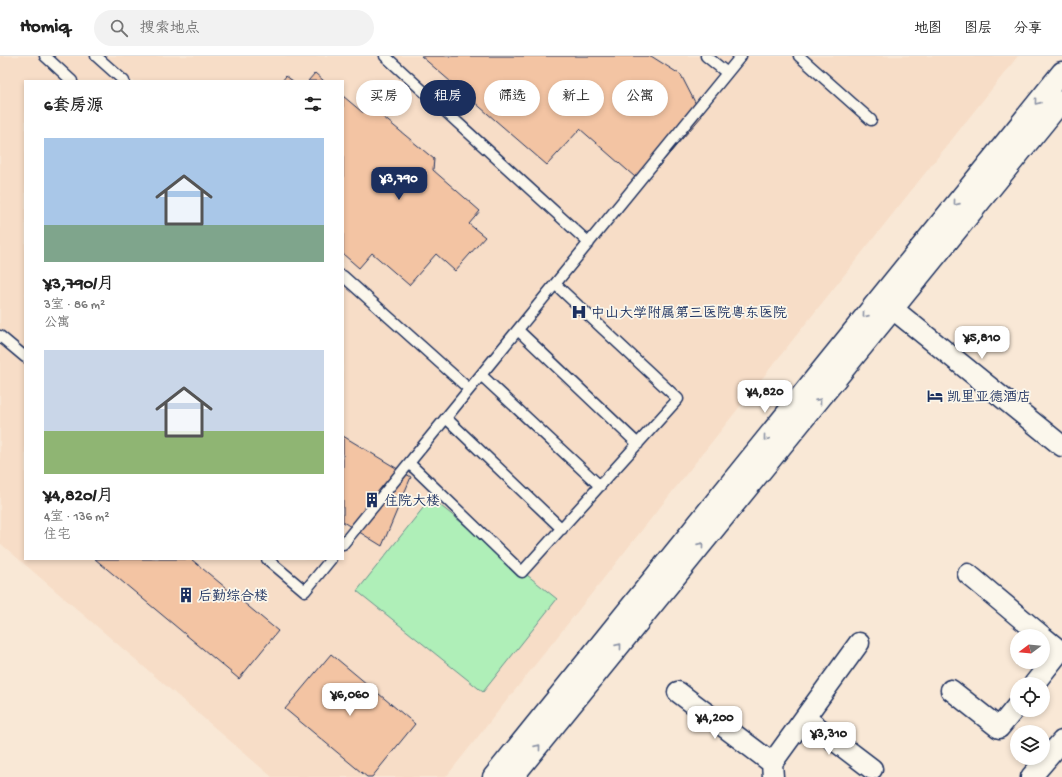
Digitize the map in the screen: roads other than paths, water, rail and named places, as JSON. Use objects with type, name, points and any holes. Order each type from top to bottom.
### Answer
[{"type":"street","points":[[513,777],[887,302],[1062,72]]},
{"type":"street","points":[[493,777],[887,302],[1062,101]]},
{"type":"street","points":[[887,302],[1062,446]]},
{"type":"street","points":[[968,574],[1034,629]]},
{"type":"street","points":[[678,692],[772,770],[805,718],[859,643]]},
{"type":"street","points":[[1050,643],[1060,651],[1050,664]]},
{"type":"street","points":[[1040,677],[1046,669]]},
{"type":"street","points":[[951,690],[999,728],[1010,715]]},
{"type":"street","points":[[805,718],[872,769]]},
{"type":"street","points":[[1031,777],[1062,741]]},
{"type":"lane","points":[[45,56],[71,80]]},
{"type":"lane","points":[[96,56],[123,80]]},
{"type":"lane","points":[[385,56],[589,243]]},
{"type":"lane","points":[[706,56],[727,73]]},
{"type":"lane","points":[[344,543],[741,56]]},
{"type":"lane","points":[[799,56],[871,120]]},
{"type":"lane","points":[[344,277],[469,389]]},
{"type":"lane","points":[[409,463],[522,572],[678,399],[555,284]]},
{"type":"lane","points":[[518,330],[638,444]]},
{"type":"lane","points":[[0,336],[24,356]]},
{"type":"lane","points":[[481,375],[600,486]]},
{"type":"lane","points":[[446,418],[562,529]]},
{"type":"lane","points":[[268,560],[305,591],[330,560]]},
{"type":"place","name":"中山大学附属第三医院粤东医院","points":[[579,312]]},
{"type":"place","name":"凯里亚德酒店","points":[[935,396]]},
{"type":"place","name":"住院大楼","points":[[372,500]]},
{"type":"place","name":"后勤综合楼","points":[[186,595]]}]
